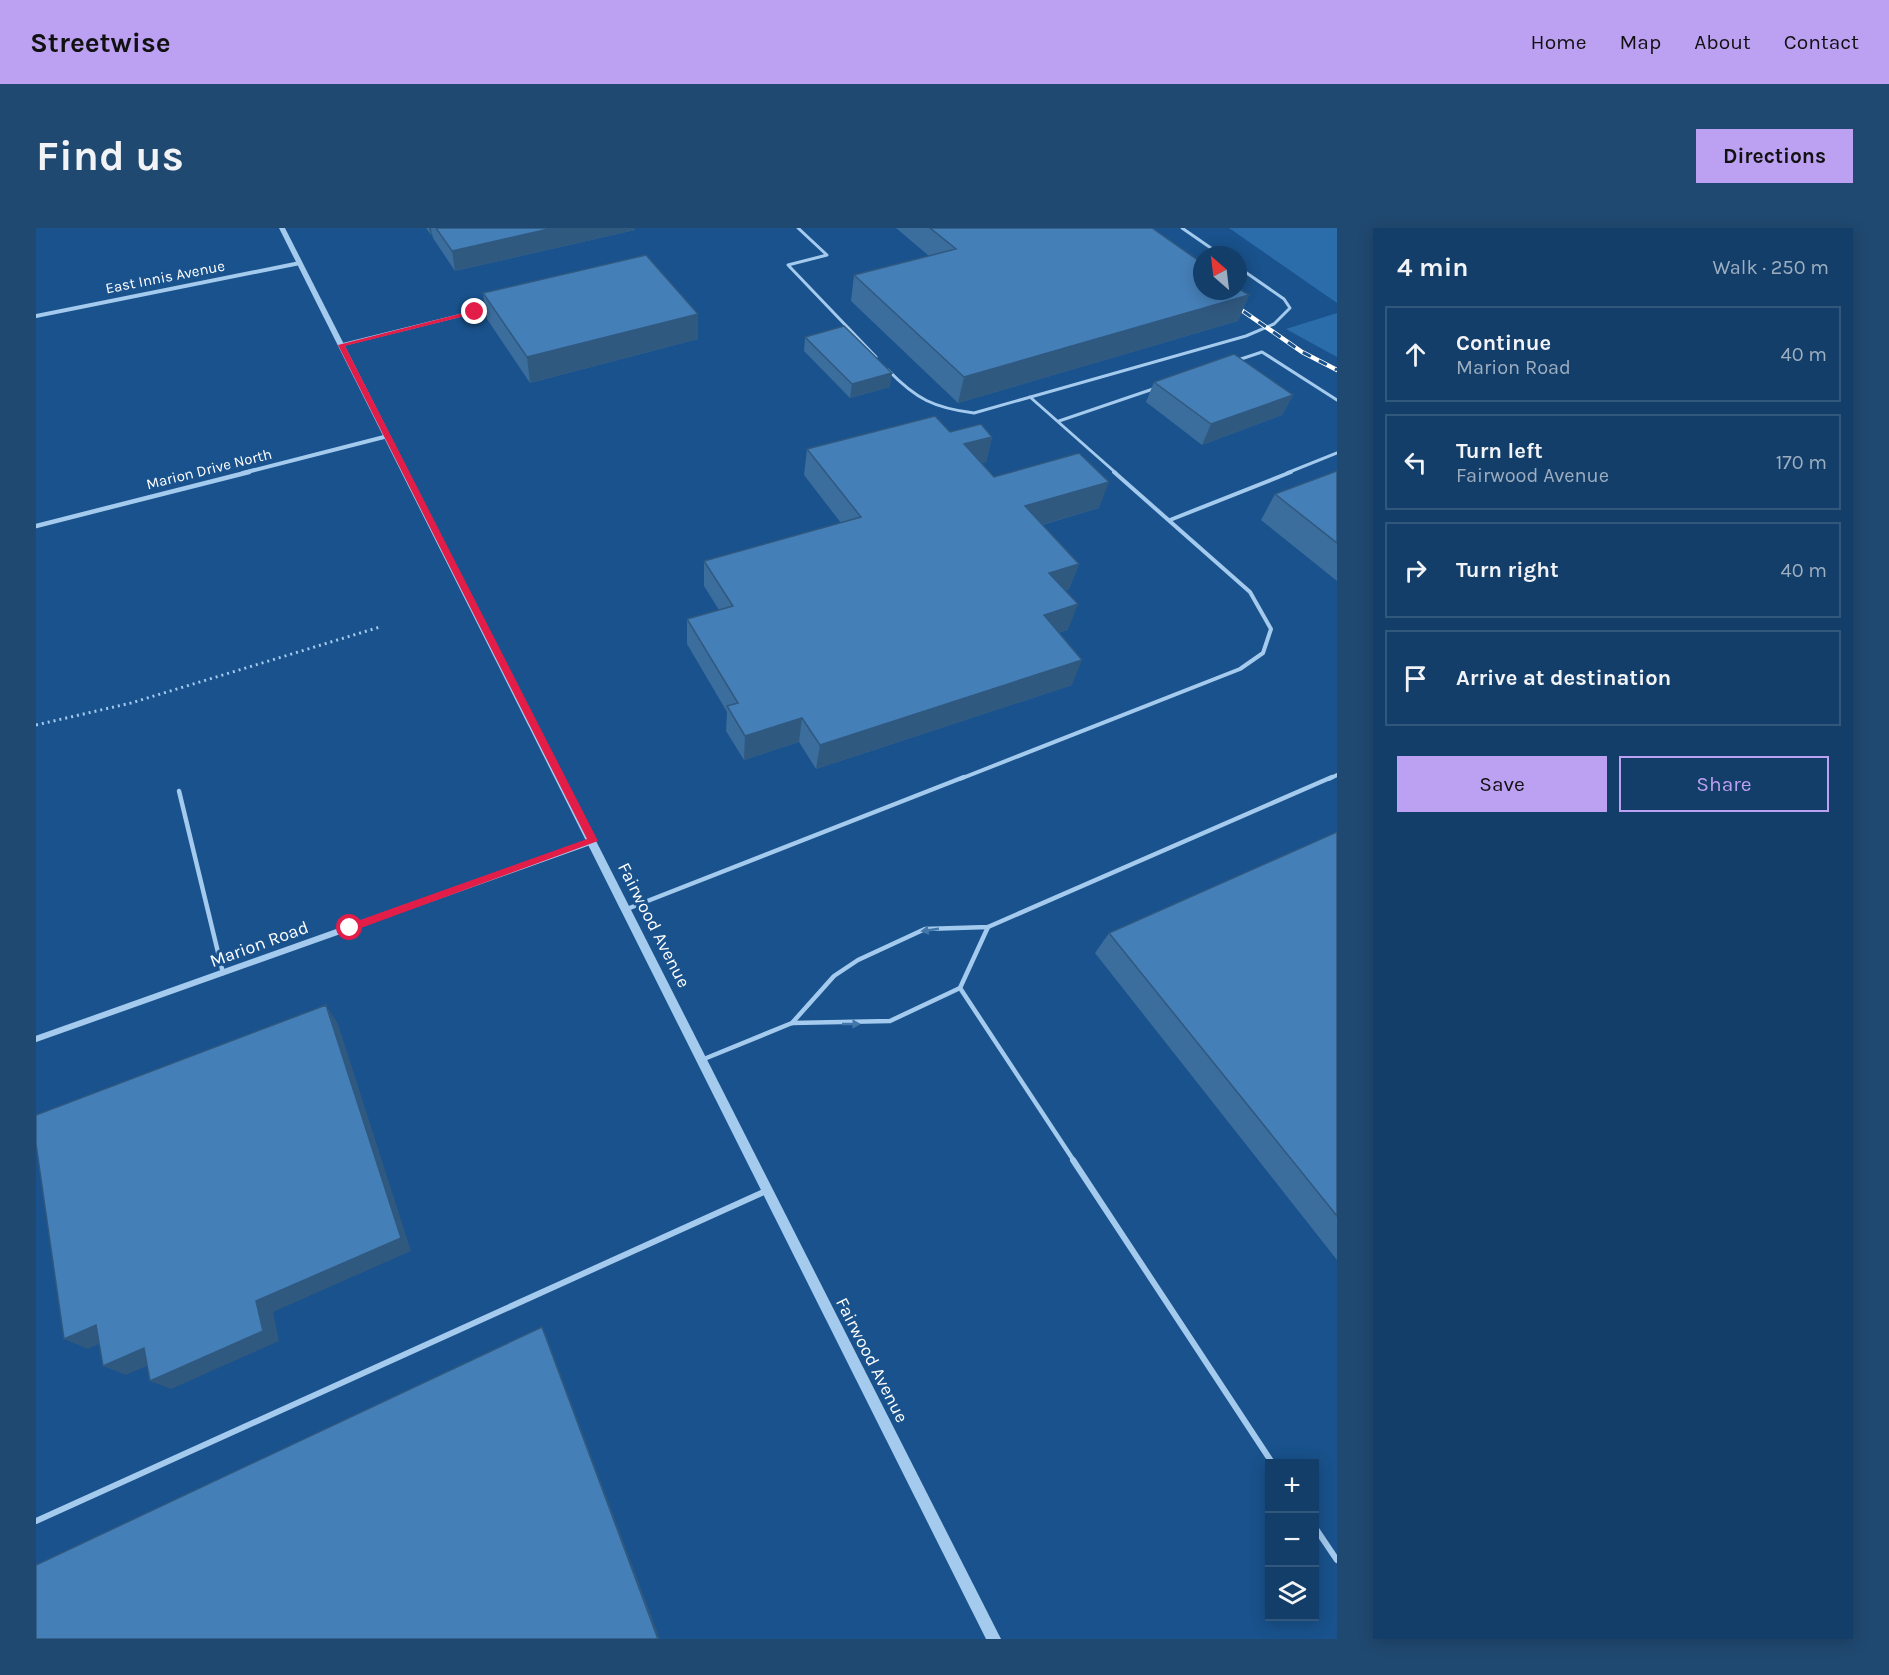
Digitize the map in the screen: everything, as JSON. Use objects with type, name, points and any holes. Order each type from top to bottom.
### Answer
[{"type":"street","name":"Fairwood Avenue","points":[[282,228],[704,1059],[994,1639]]},
{"type":"street","name":"East Innis Avenue","points":[[36,316],[300,262]]},
{"type":"street","name":"Marion Drive North","points":[[36,526],[388,436]]},
{"type":"street","name":"Marion Road","points":[[36,1040],[593,841]]},
{"type":"lane","points":[[798,228],[827,255],[788,265],[913,396],[940,409],[974,413],[1246,336],[1274,324],[1290,308],[1284,299],[1247,273]]},
{"type":"lane","points":[[1182,228],[1208,246]]},
{"type":"lane","points":[[341,345],[496,307]]},
{"type":"lane","points":[[1228,364],[1262,352],[1337,400]]},
{"type":"lane","points":[[1059,421],[1161,387]]},
{"type":"lane","points":[[627,909],[1240,669],[1263,653],[1271,629],[1250,592],[1030,397]]},
{"type":"lane","points":[[1170,520],[1337,453]]},
{"type":"lane","points":[[792,1023],[834,976],[858,960],[925,928],[988,927],[1337,775]]},
{"type":"lane","points":[[179,791],[223,973]]},
{"type":"lane","points":[[704,1059],[792,1023],[890,1021],[960,988],[988,927]]},
{"type":"lane","points":[[960,988],[1270,1459]]},
{"type":"lane","points":[[36,1521],[768,1190]]},
{"type":"lane","points":[[1319,1533],[1337,1560]]},
{"type":"path","points":[[36,725],[131,703],[380,627]]},
{"type":"shaded area","points":[[1229,228],[1337,228],[1337,303]]},
{"type":"shaded area","points":[[1337,313],[1337,357],[1286,329]]},
{"type":"building","points":[[436,228],[553,228],[452,251]]},
{"type":"building","points":[[930,228],[1152,228],[1193,257],[1193,300],[1232,300],[964,377],[854,275],[956,249]]},
{"type":"building","points":[[646,255],[698,314],[527,357],[483,293]]},
{"type":"building","points":[[844,326],[892,373],[852,384],[805,337]]},
{"type":"building","points":[[1234,354],[1293,395],[1211,424],[1154,382]]},
{"type":"building","points":[[935,416],[950,432],[981,424],[992,437],[964,444],[994,477],[1079,453],[1109,482],[1025,506],[1079,564],[1049,573],[1078,604],[1044,615],[1082,660],[820,745],[802,718],[745,736],[727,706],[738,703],[687,619],[733,606],[704,561],[861,517],[807,449]]},
{"type":"building","points":[[1337,471],[1337,543],[1275,494]]},
{"type":"building","points":[[1337,832],[1337,1216],[1109,933]]},
{"type":"building","points":[[326,1005],[401,1238],[256,1301],[263,1331],[150,1381],[144,1348],[103,1366],[96,1325],[64,1339],[36,1144],[36,1115]]},
{"type":"building","points":[[542,1327],[658,1639],[36,1639],[36,1565]]},
{"type":"railway","points":[[1227,300],[1302,352],[1337,370]]},
{"type":"route","points":[[350,928],[593,841],[341,345],[475,312]]}]
